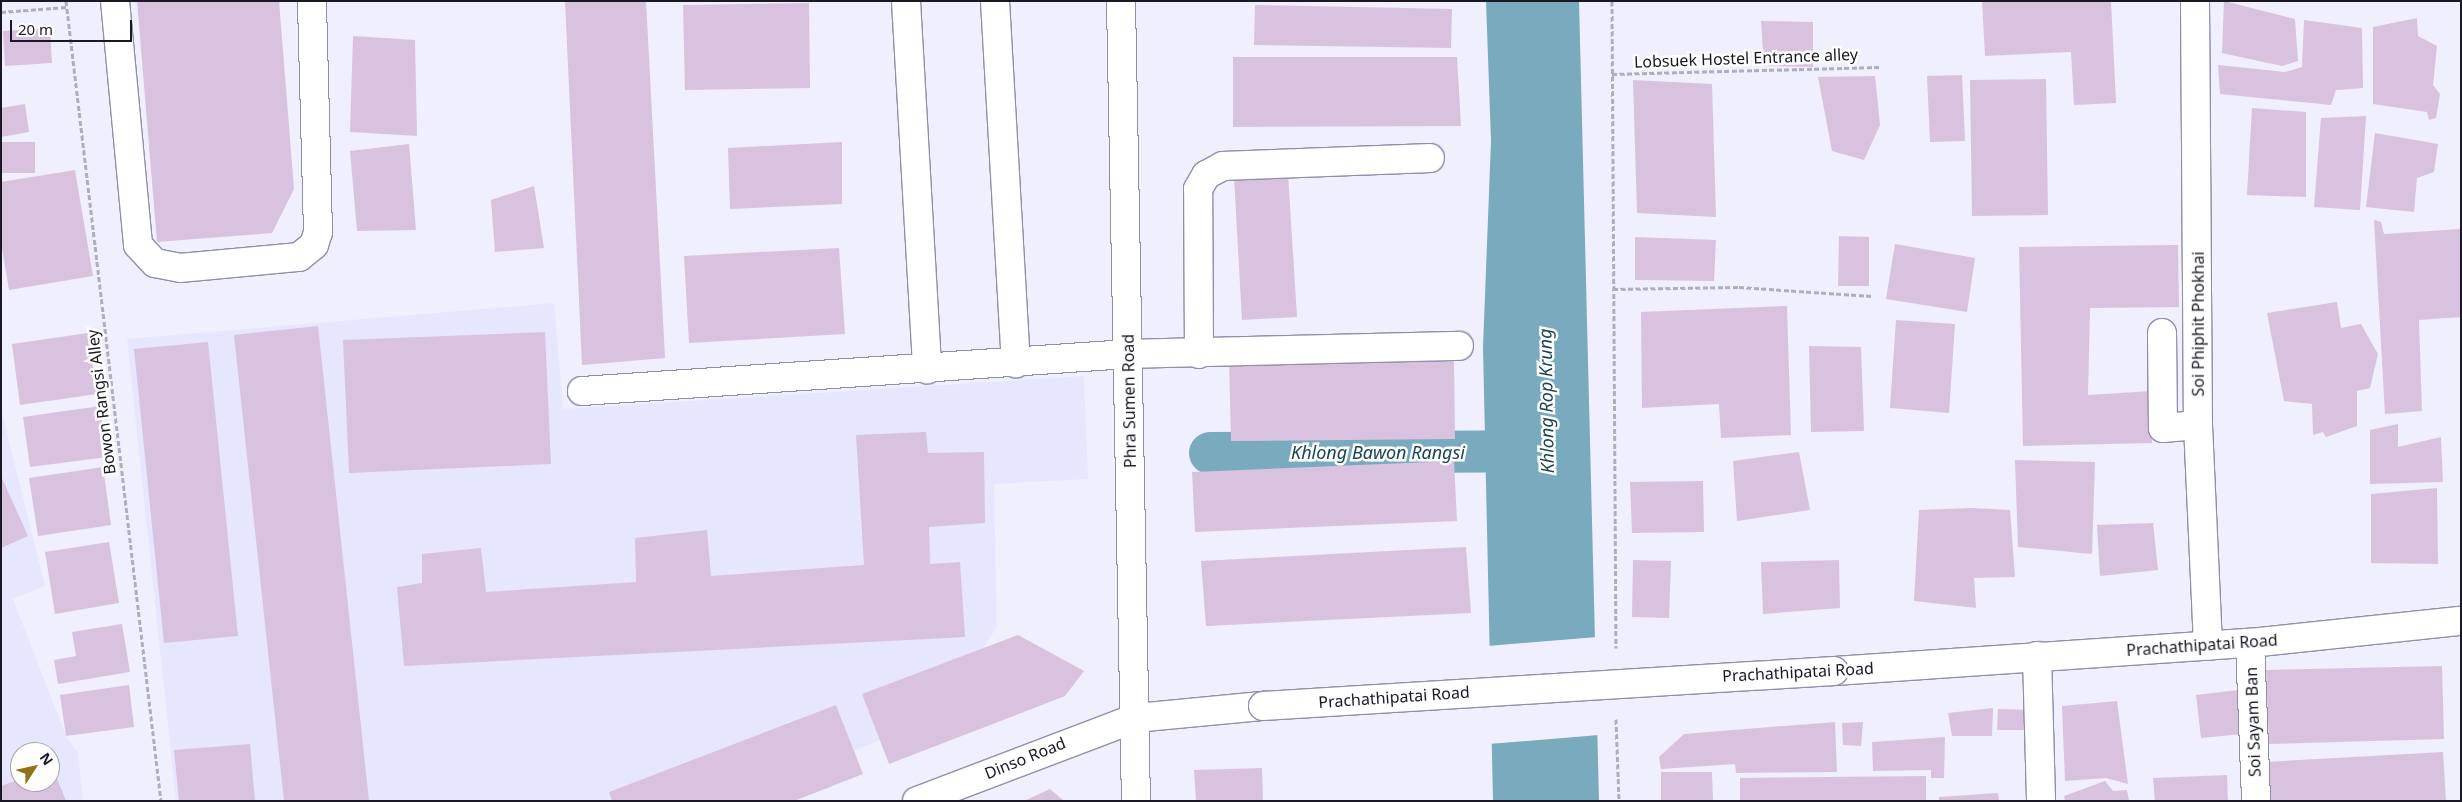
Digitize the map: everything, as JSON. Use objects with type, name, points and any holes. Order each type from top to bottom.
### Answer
[{"type":"main road","points":[[115,1],[138,245],[154,264],[180,268],[299,257],[314,245],[318,232],[312,1]]},
{"type":"main road","points":[[906,1],[927,369]]},
{"type":"main road","points":[[996,1],[1016,363]]},
{"type":"main road","name":"Phra Sumen Road","points":[[1121,1],[1136,801]]},
{"type":"main road","name":"Soi Phiphit Phokhai","points":[[2196,1],[2198,425],[2208,646]]},
{"type":"main road","points":[[1199,354],[1198,189],[1206,175],[1223,166],[1430,158]]},
{"type":"main road","points":[[2162,333],[2163,428],[2198,425]]},
{"type":"main road","points":[[582,391],[1128,354],[1199,354],[1459,346]]},
{"type":"main road","name":"Prachathipatai Road","points":[[1134,718],[1263,706],[2250,643],[2461,621]]},
{"type":"main road","name":"Soi Sayam Ban","points":[[2250,643],[2256,801]]},
{"type":"main road","points":[[2037,656],[2041,801]]},
{"type":"main road","name":"Dinso Road","points":[[916,801],[1134,718]]},
{"type":"path","name":"Bowon Rangsi Alley","points":[[66,1],[160,801]]},
{"type":"path","points":[[1612,1],[1616,660]]},
{"type":"path","points":[[1,12],[67,7]]},
{"type":"path","name":"Lobsuek Hostel Entrance alley","points":[[1612,74],[1880,67]]},
{"type":"path","points":[[1613,289],[1739,287],[1872,296]]},
{"type":"path","points":[[1616,715],[1619,801]]},
{"type":"shaded area","points":[[554,303],[563,409],[1084,376],[1088,479],[994,484],[997,627],[983,648],[880,740],[854,751],[836,705],[609,792],[612,801],[176,801],[127,339]]},
{"type":"shaded area","points":[[1,409],[45,586],[13,599],[66,736],[78,753],[83,801],[1,801]]},
{"type":"water","name":"Khlong Rop Krung","points":[[1486,1],[1579,1],[1599,801],[1493,801],[1483,347],[1491,141]]},
{"type":"pier","points":[[1597,637],[1599,735],[1489,744],[1487,646]]},
{"type":"building","points":[[137,1],[279,1],[294,189],[272,233],[157,242]]},
{"type":"building","points":[[565,1],[646,1],[665,358],[582,365]]},
{"type":"building","points":[[1982,1],[2111,1],[2116,103],[2074,105],[2071,52],[1985,56]]},
{"type":"building","points":[[2224,1],[2295,19],[2298,61],[2282,66],[2222,53]]},
{"type":"building","points":[[809,3],[810,88],[685,90],[683,5]]},
{"type":"building","points":[[1255,5],[1452,9],[1451,48],[1254,45]]},
{"type":"building","points":[[2417,18],[2418,36],[2437,46],[2433,85],[2440,94],[2436,118],[2429,120],[2427,112],[2373,104],[2373,27]]},
{"type":"building","points":[[2304,20],[2362,28],[2363,88],[2336,90],[2331,105],[2220,94],[2218,65],[2285,72],[2302,67]]},
{"type":"building","points":[[1761,21],[1813,22],[1813,67],[1764,66]]},
{"type":"building","points":[[50,28],[52,63],[5,66],[3,31]]},
{"type":"building","points":[[353,36],[415,40],[417,136],[350,132]]},
{"type":"building","points":[[1233,57],[1457,57],[1461,126],[1233,127]]},
{"type":"building","points":[[1962,75],[1965,141],[1930,142],[1927,76]]},
{"type":"building","points":[[1875,76],[1880,125],[1864,160],[1832,151],[1818,77]]},
{"type":"building","points":[[2046,79],[2048,215],[1972,216],[1970,80]]},
{"type":"building","points":[[1633,80],[1712,84],[1716,217],[1637,213]]},
{"type":"building","points":[[25,104],[29,132],[1,137],[1,108]]},
{"type":"building","points":[[2252,108],[2306,112],[2306,197],[2247,195]]},
{"type":"building","points":[[2366,116],[2360,210],[2314,207],[2321,118]]},
{"type":"building","points":[[2375,133],[2438,144],[2434,172],[2417,178],[2414,212],[2366,207]]},
{"type":"building","points":[[1,142],[35,142],[35,173],[1,173]]},
{"type":"building","points":[[842,142],[842,204],[730,209],[728,148]]},
{"type":"building","points":[[409,144],[416,230],[357,231],[350,151]]},
{"type":"building","points":[[75,170],[93,276],[9,290],[1,242],[1,182]]},
{"type":"building","points":[[1288,174],[1297,317],[1242,320],[1234,177]]},
{"type":"building","points":[[534,186],[544,248],[495,252],[491,200]]},
{"type":"building","points":[[2374,220],[2381,222],[2384,234],[2461,229],[2461,317],[2419,320],[2422,411],[2385,414]]},
{"type":"building","points":[[1839,236],[1869,237],[1869,286],[1838,286]]},
{"type":"building","points":[[1635,237],[1716,240],[1714,281],[1635,280]]},
{"type":"building","points":[[1895,244],[1975,258],[1967,312],[1886,299]]},
{"type":"building","points":[[2178,245],[2179,307],[2090,308],[2088,395],[2152,391],[2152,443],[2023,446],[2019,247]]},
{"type":"building","points":[[839,248],[845,334],[689,343],[684,256]]},
{"type":"building","points":[[2337,302],[2341,328],[2361,324],[2378,354],[2370,388],[2357,391],[2357,426],[2326,437],[2323,432],[2313,435],[2312,404],[2284,401],[2267,313]]},
{"type":"building","points":[[1787,306],[1791,435],[1721,438],[1719,404],[1642,408],[1641,312]]},
{"type":"building","points":[[1896,320],[1955,324],[1949,413],[1890,408]]},
{"type":"building","points":[[318,326],[369,801],[284,801],[234,335]]},
{"type":"building","points":[[545,332],[551,464],[349,473],[343,340]]},
{"type":"building","points":[[88,333],[97,394],[20,405],[12,344]]},
{"type":"building","points":[[208,342],[238,636],[164,643],[134,349]]},
{"type":"building","points":[[1809,346],[1861,347],[1864,431],[1811,432]]},
{"type":"building","points":[[1454,358],[1455,439],[1231,441],[1229,360]]},
{"type":"building","points":[[100,406],[107,457],[30,467],[23,417]]},
{"type":"building","points":[[2398,424],[2398,447],[2441,437],[2443,482],[2370,484],[2370,430]]},
{"type":"building","points":[[926,432],[928,453],[984,452],[985,523],[929,527],[930,564],[960,562],[965,637],[404,666],[397,587],[422,583],[422,554],[481,548],[486,592],[636,582],[635,538],[707,530],[711,576],[864,565],[856,435]]},
{"type":"building","points":[[1799,452],[1810,510],[1737,521],[1733,461]]},
{"type":"building","points":[[2015,460],[2095,462],[2092,554],[2018,547]]},
{"type":"building","points":[[1454,461],[1457,521],[1195,532],[1192,472]]},
{"type":"building","points":[[103,467],[111,525],[38,536],[29,478]]},
{"type":"building","points":[[1,476],[28,536],[1,548]]},
{"type":"building","points":[[1703,481],[1704,532],[1632,533],[1630,482]]},
{"type":"building","points":[[2437,488],[2438,564],[2371,563],[2371,494]]},
{"type":"building","points":[[1972,508],[2010,510],[2015,577],[1974,578],[1976,608],[1914,601],[1919,510]]},
{"type":"building","points":[[2153,523],[2158,570],[2100,576],[2097,525]]},
{"type":"building","points":[[109,542],[119,603],[55,614],[45,552]]},
{"type":"building","points":[[1466,547],[1471,613],[1206,626],[1201,561]]},
{"type":"building","points":[[1633,560],[1671,561],[1669,618],[1632,617]]},
{"type":"building","points":[[1839,560],[1840,608],[1763,614],[1761,562]]},
{"type":"building","points":[[122,624],[130,672],[58,684],[54,660],[76,656],[72,632]]},
{"type":"building","points":[[1018,635],[1084,671],[1065,696],[889,764],[862,694]]},
{"type":"building","points":[[2442,666],[2444,739],[2269,744],[2266,670]]},
{"type":"building","points":[[129,685],[134,727],[66,736],[60,695]]},
{"type":"building","points":[[2238,690],[2243,734],[2201,738],[2196,695]]},
{"type":"building","points":[[2117,701],[2128,784],[2106,778],[2065,781],[2062,706]]},
{"type":"building","points":[[836,705],[863,774],[794,801],[612,801],[609,792]]},
{"type":"building","points":[[1993,708],[1992,736],[1952,736],[1948,713]]},
{"type":"building","points":[[1998,709],[2033,710],[2034,730],[1997,730]]},
{"type":"building","points":[[1835,722],[1837,772],[1736,773],[1735,764],[1661,769],[1659,757],[1684,734]]},
{"type":"building","points":[[1863,722],[1861,746],[1843,745],[1842,723]]},
{"type":"building","points":[[1945,737],[1944,778],[1931,778],[1931,770],[1873,771],[1872,742]]},
{"type":"building","points":[[250,744],[255,801],[179,801],[174,750]]},
{"type":"building","points":[[2443,752],[2446,801],[2269,801],[2266,762]]},
{"type":"building","points":[[1262,768],[1263,801],[1196,801],[1194,770]]},
{"type":"building","points":[[1661,772],[1712,772],[1713,801],[1661,801]]},
{"type":"building","points":[[2227,775],[2228,801],[2155,801],[2153,778]]},
{"type":"building","points":[[1926,776],[1926,801],[1740,801],[1740,778]]},
{"type":"building","points":[[2105,781],[2113,791],[2127,790],[2129,801],[2065,801],[2064,796]]},
{"type":"building","points":[[10,783],[10,792],[60,792],[60,786],[66,801],[1,801],[1,786]]},
{"type":"building","points":[[1050,789],[1064,801],[1024,801]]},
{"type":"building","points":[[1998,793],[1999,801],[1939,801],[1939,797]]},
{"type":"waterway","name":"Khlong Bawon Rangsi","points":[[1210,453],[1544,451]]}]
